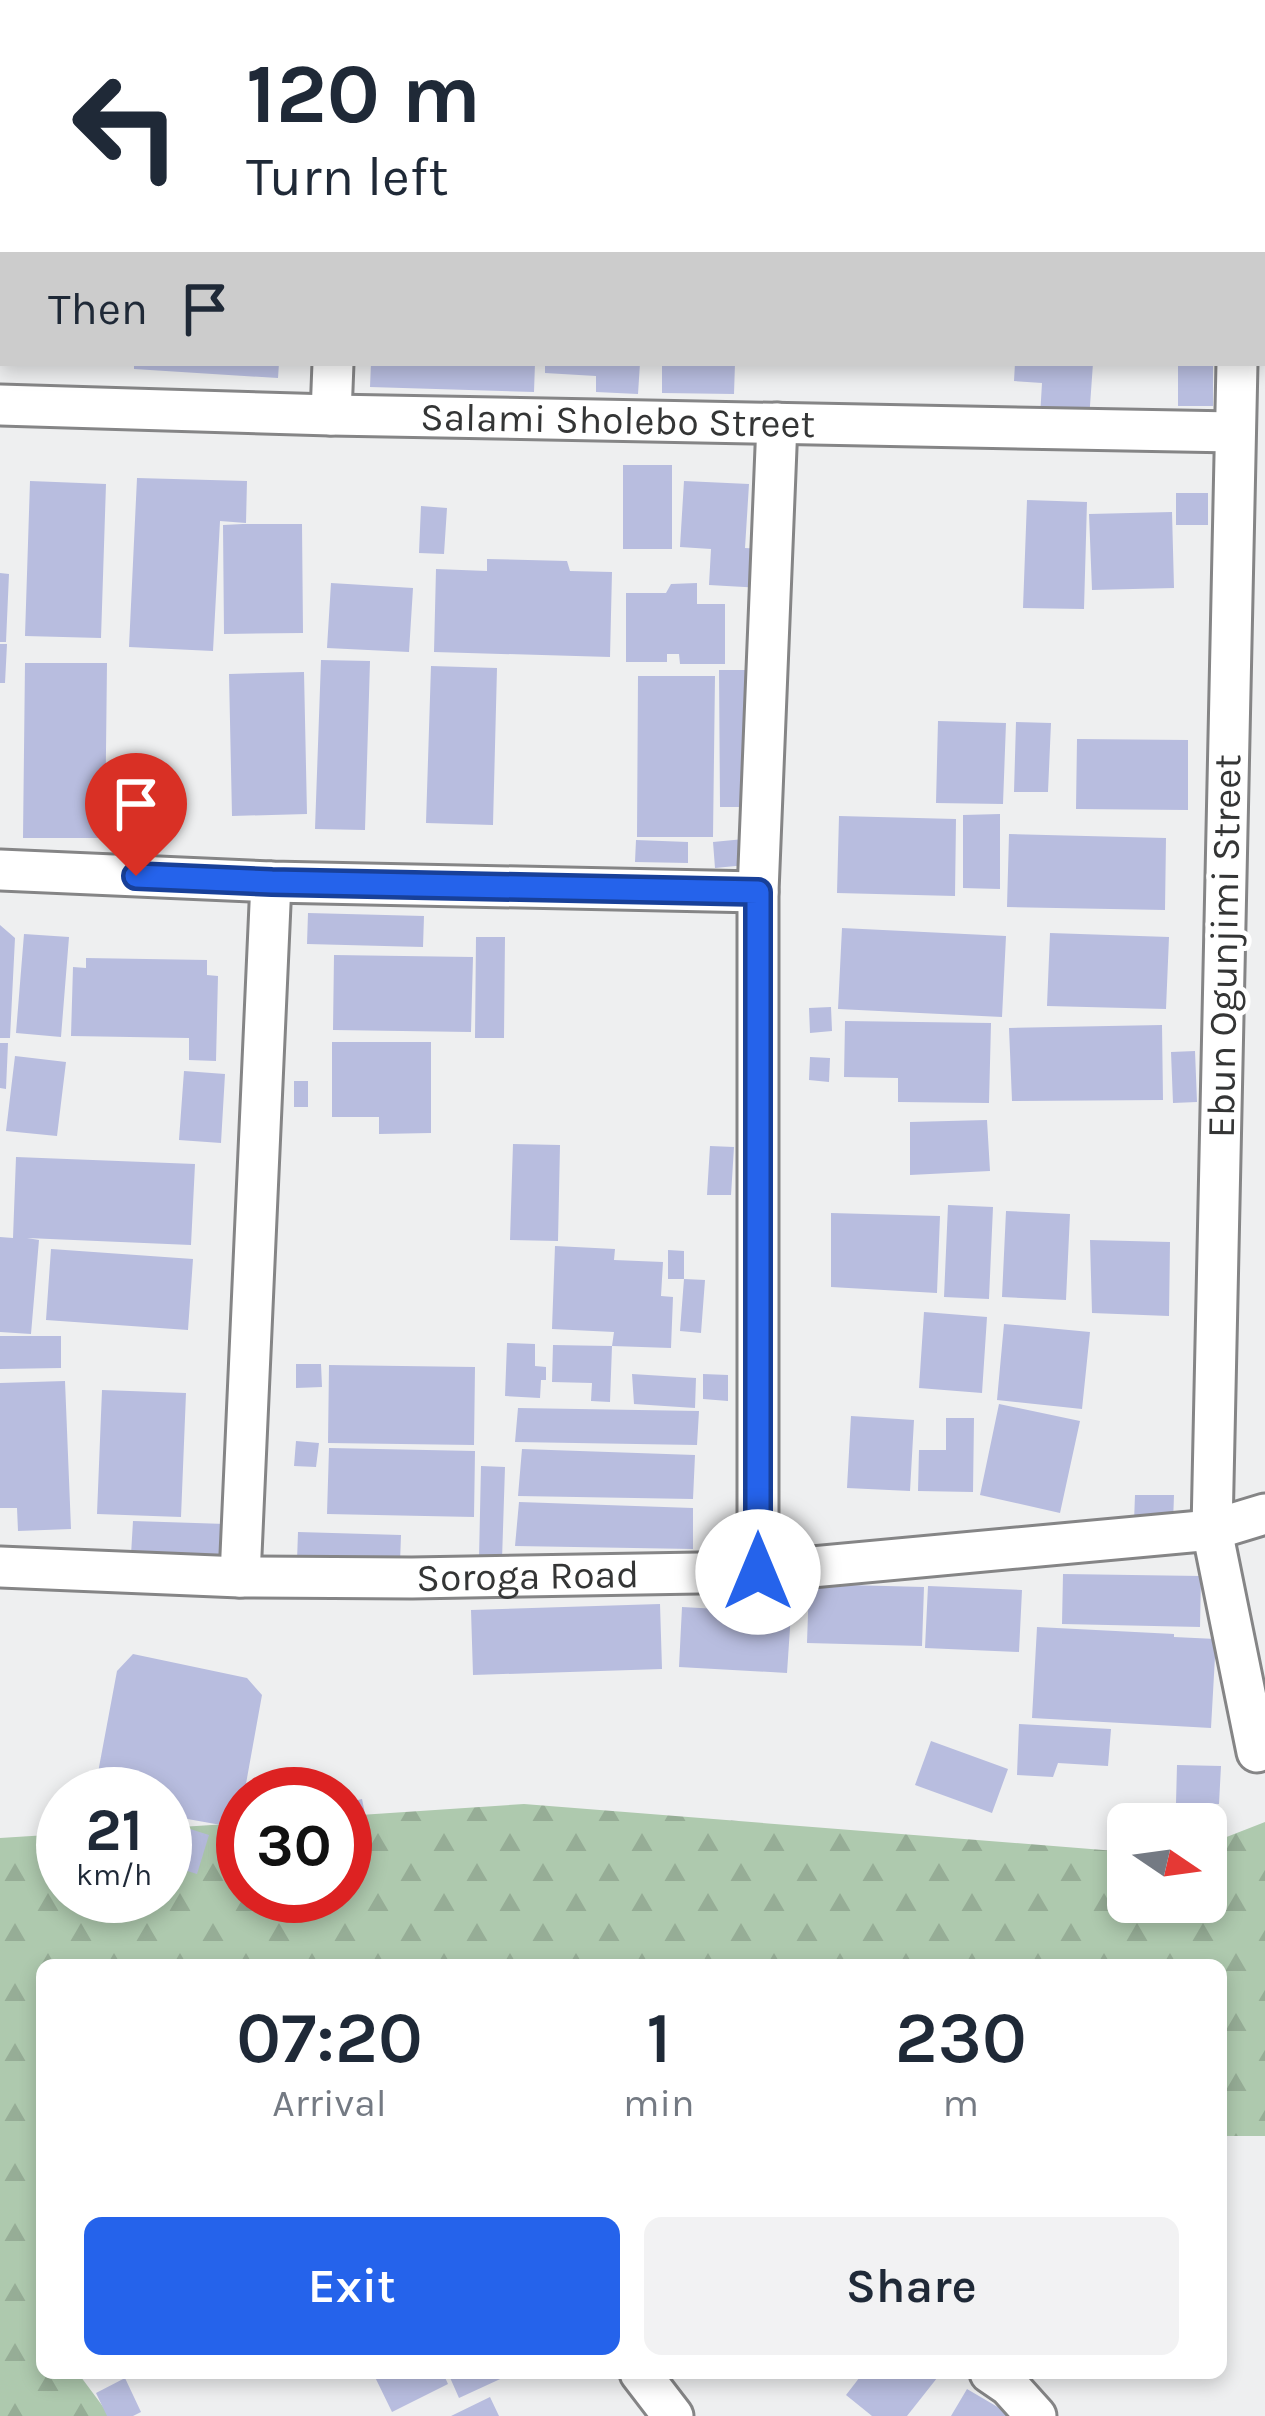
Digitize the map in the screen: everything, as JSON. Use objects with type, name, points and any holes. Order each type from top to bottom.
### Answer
[{"type":"street","points":[[331,415],[333,366]]},
{"type":"street","name":"Ebun Ogunjimi Street","points":[[1237,366],[1213,1530],[1257,1752]]},
{"type":"street","name":"Salami Sholebo Street","points":[[0,405],[1234,432]]},
{"type":"street","points":[[758,1572],[758,892],[777,423]]},
{"type":"street","points":[[0,870],[272,882],[758,892]]},
{"type":"street","points":[[240,1577],[272,882]]},
{"type":"street","name":"Soroga Road","points":[[0,1567],[240,1577],[758,1572],[1213,1530],[1265,1514]]},
{"type":"street","points":[[645,2379],[674,2416]]},
{"type":"street","points":[[999,2379],[1036,2416]]},
{"type":"green space","points":[[524,1804],[1107,1850],[1107,1923],[1227,1923],[1227,1837],[1265,1822],[1265,2136],[1227,2136],[1227,1959],[36,1959],[36,2379],[82,2379],[110,2416],[0,2416],[0,1838],[36,1836],[36,1923],[192,1923],[192,1826],[216,1825],[216,1923],[372,1923],[372,1814]]},
{"type":"building","points":[[134,366],[279,366],[278,378]]},
{"type":"building","points":[[371,366],[535,366],[534,392],[370,387]]},
{"type":"building","points":[[545,366],[640,366],[638,394],[596,392],[596,376],[545,373]]},
{"type":"building","points":[[662,366],[735,366],[734,394],[662,393]]},
{"type":"building","points":[[1015,366],[1093,366],[1089,420],[1040,417],[1042,383],[1014,381]]},
{"type":"building","points":[[1178,366],[1213,366],[1213,406],[1178,406]]},
{"type":"building","points":[[623,465],[672,465],[672,549],[623,549]]},
{"type":"building","points":[[137,478],[247,481],[246,523],[220,521],[213,651],[129,647]]},
{"type":"building","points":[[30,481],[106,484],[101,638],[25,636]]},
{"type":"building","points":[[684,481],[749,484],[745,548],[764,549],[762,588],[709,585],[711,549],[680,547]]},
{"type":"building","points":[[1176,493],[1208,493],[1208,525],[1176,525]]},
{"type":"building","points":[[1027,500],[1087,502],[1084,609],[1023,608]]},
{"type":"building","points":[[421,506],[447,508],[444,554],[419,553]]},
{"type":"building","points":[[1172,512],[1174,588],[1092,590],[1089,514]]},
{"type":"building","points":[[302,524],[303,633],[224,634],[223,525]]},
{"type":"building","points":[[487,559],[567,561],[570,571],[612,572],[610,657],[434,652],[436,569],[487,571]]},
{"type":"building","points":[[0,573],[9,574],[6,642],[0,642]]},
{"type":"building","points":[[331,583],[413,588],[409,652],[327,648]]},
{"type":"building","points":[[697,583],[697,604],[725,604],[725,664],[680,664],[679,654],[667,654],[667,662],[626,662],[626,593],[666,593],[671,584]]},
{"type":"building","points":[[0,644],[7,644],[5,683],[0,683]]},
{"type":"building","points":[[321,660],[370,661],[365,830],[315,829]]},
{"type":"building","points":[[25,663],[107,663],[105,838],[23,838]]},
{"type":"building","points":[[431,666],[497,668],[493,825],[426,823]]},
{"type":"building","points":[[719,670],[749,670],[750,807],[720,807]]},
{"type":"building","points":[[304,672],[307,814],[232,816],[229,674]]},
{"type":"building","points":[[638,676],[715,676],[713,837],[637,837]]},
{"type":"building","points":[[938,721],[1006,723],[1003,804],[936,803]]},
{"type":"building","points":[[1016,722],[1051,723],[1048,792],[1014,792]]},
{"type":"building","points":[[1077,739],[1188,740],[1188,810],[1076,809]]},
{"type":"building","points":[[1000,814],[1000,889],[963,888],[963,815]]},
{"type":"building","points":[[839,816],[956,819],[955,896],[837,893]]},
{"type":"building","points":[[1009,834],[1166,838],[1165,910],[1007,907]]},
{"type":"building","points":[[744,839],[746,865],[715,868],[713,842]]},
{"type":"building","points":[[636,840],[688,842],[688,863],[635,862]]},
{"type":"building","points":[[308,913],[424,916],[423,947],[307,944]]},
{"type":"building","points":[[0,925],[15,938],[10,1038],[0,1038]]},
{"type":"building","points":[[842,928],[1006,936],[1002,1017],[838,1009]]},
{"type":"building","points":[[1050,933],[1169,937],[1166,1009],[1047,1006]]},
{"type":"building","points":[[24,934],[69,937],[61,1037],[16,1033]]},
{"type":"building","points":[[476,937],[505,937],[504,1038],[475,1038]]},
{"type":"building","points":[[334,955],[473,957],[471,1032],[333,1030]]},
{"type":"building","points":[[86,958],[207,960],[207,975],[218,976],[216,1061],[189,1060],[189,1038],[71,1036],[73,967],[86,968]]},
{"type":"building","points":[[831,1007],[832,1031],[810,1033],[809,1008]]},
{"type":"building","points":[[845,1021],[991,1023],[989,1103],[898,1102],[898,1078],[844,1077]]},
{"type":"building","points":[[1162,1025],[1163,1100],[1012,1101],[1009,1028]]},
{"type":"building","points":[[332,1042],[431,1042],[431,1133],[379,1134],[379,1117],[332,1117]]},
{"type":"building","points":[[0,1043],[8,1043],[6,1089],[0,1088]]},
{"type":"building","points":[[1195,1051],[1197,1102],[1173,1103],[1171,1052]]},
{"type":"building","points":[[15,1056],[66,1062],[57,1136],[6,1131]]},
{"type":"building","points":[[810,1057],[830,1058],[829,1082],[809,1080]]},
{"type":"building","points":[[184,1071],[225,1074],[221,1143],[179,1140]]},
{"type":"building","points":[[294,1081],[308,1081],[308,1107],[294,1107]]},
{"type":"building","points":[[987,1120],[990,1171],[910,1175],[910,1122]]},
{"type":"building","points":[[513,1144],[560,1145],[558,1241],[510,1240]]},
{"type":"building","points":[[710,1146],[734,1147],[731,1195],[707,1195]]},
{"type":"building","points":[[16,1157],[195,1164],[191,1245],[27,1238],[39,1240],[31,1334],[0,1332],[0,1237],[13,1238]]},
{"type":"building","points":[[948,1205],[993,1207],[989,1299],[944,1297]]},
{"type":"building","points":[[1006,1211],[1070,1214],[1066,1300],[1002,1297]]},
{"type":"building","points":[[831,1213],[940,1216],[937,1293],[831,1287]]},
{"type":"building","points":[[1090,1240],[1170,1242],[1169,1316],[1092,1313]]},
{"type":"building","points":[[555,1246],[615,1249],[614,1260],[663,1262],[661,1296],[673,1297],[671,1348],[612,1346],[614,1332],[552,1329]]},
{"type":"building","points":[[51,1249],[193,1259],[188,1330],[46,1320]]},
{"type":"building","points":[[668,1250],[684,1251],[684,1279],[668,1279]]},
{"type":"building","points":[[684,1279],[705,1280],[701,1333],[680,1331]]},
{"type":"building","points":[[924,1312],[987,1317],[982,1393],[919,1388]]},
{"type":"building","points":[[1004,1324],[1090,1332],[1082,1409],[997,1400]]},
{"type":"building","points":[[0,1336],[61,1336],[61,1368],[0,1369]]},
{"type":"building","points":[[507,1343],[535,1344],[535,1366],[546,1367],[540,1398],[505,1396]]},
{"type":"building","points":[[553,1345],[612,1346],[610,1402],[591,1401],[592,1383],[552,1382]]},
{"type":"building","points":[[296,1364],[321,1364],[322,1387],[296,1388]]},
{"type":"building","points":[[329,1365],[475,1367],[474,1445],[328,1443]]},
{"type":"building","points":[[632,1374],[696,1378],[695,1408],[634,1404]]},
{"type":"building","points":[[703,1374],[728,1375],[728,1401],[703,1399]]},
{"type":"building","points":[[65,1381],[71,1529],[18,1531],[17,1508],[0,1508],[0,1383]]},
{"type":"building","points":[[102,1390],[186,1393],[181,1517],[97,1514]]},
{"type":"building","points":[[999,1404],[1080,1421],[1060,1513],[980,1495]]},
{"type":"building","points":[[518,1408],[699,1411],[697,1445],[515,1442]]},
{"type":"building","points":[[851,1416],[914,1420],[910,1491],[847,1488]]},
{"type":"building","points":[[946,1418],[974,1418],[973,1492],[918,1491],[919,1450],[946,1450]]},
{"type":"building","points":[[296,1441],[319,1443],[316,1467],[294,1466]]},
{"type":"building","points":[[329,1448],[475,1451],[474,1517],[327,1514]]},
{"type":"building","points":[[522,1449],[695,1455],[693,1499],[518,1496]]},
{"type":"building","points":[[481,1466],[505,1467],[502,1560],[479,1559]]},
{"type":"building","points":[[1135,1495],[1174,1495],[1173,1523],[1134,1522]]},
{"type":"building","points":[[519,1502],[693,1508],[693,1549],[515,1546]]},
{"type":"building","points":[[133,1521],[226,1524],[225,1558],[131,1555]]},
{"type":"building","points":[[298,1532],[401,1535],[400,1563],[297,1561]]},
{"type":"building","points":[[1063,1574],[1201,1576],[1200,1627],[1062,1624]]},
{"type":"building","points":[[809,1584],[924,1587],[922,1646],[807,1643]]},
{"type":"building","points":[[928,1586],[1022,1590],[1019,1652],[925,1648]]},
{"type":"building","points":[[660,1604],[662,1669],[473,1675],[471,1610]]},
{"type":"building","points":[[682,1607],[791,1613],[787,1673],[679,1667]]},
{"type":"building","points":[[1037,1627],[1216,1639],[1211,1728],[1032,1718]]},
{"type":"building","points":[[133,1654],[247,1678],[262,1695],[249,1767],[216,1767],[216,1824],[192,1820],[192,1767],[99,1767],[117,1671]]},
{"type":"building","points":[[1019,1724],[1111,1729],[1108,1766],[1058,1763],[1053,1777],[1017,1775]]},
{"type":"building","points":[[931,1741],[1008,1769],[992,1813],[915,1785]]},
{"type":"building","points":[[1177,1765],[1221,1766],[1219,1803],[1176,1803]]},
{"type":"building","points":[[192,1830],[209,1835],[197,1874],[192,1872]]},
{"type":"building","points":[[125,2379],[141,2412],[107,2416],[96,2393]]},
{"type":"building","points":[[376,2379],[446,2379],[448,2384],[392,2412]]},
{"type":"building","points":[[451,2379],[500,2379],[459,2398]]},
{"type":"building","points":[[858,2379],[936,2379],[907,2416],[872,2416],[846,2395]]},
{"type":"building","points":[[967,2389],[1013,2416],[951,2416]]},
{"type":"building","points":[[490,2397],[499,2416],[451,2416]]},
{"type":"route","points":[[136,876],[758,892],[758,1572]]}]
